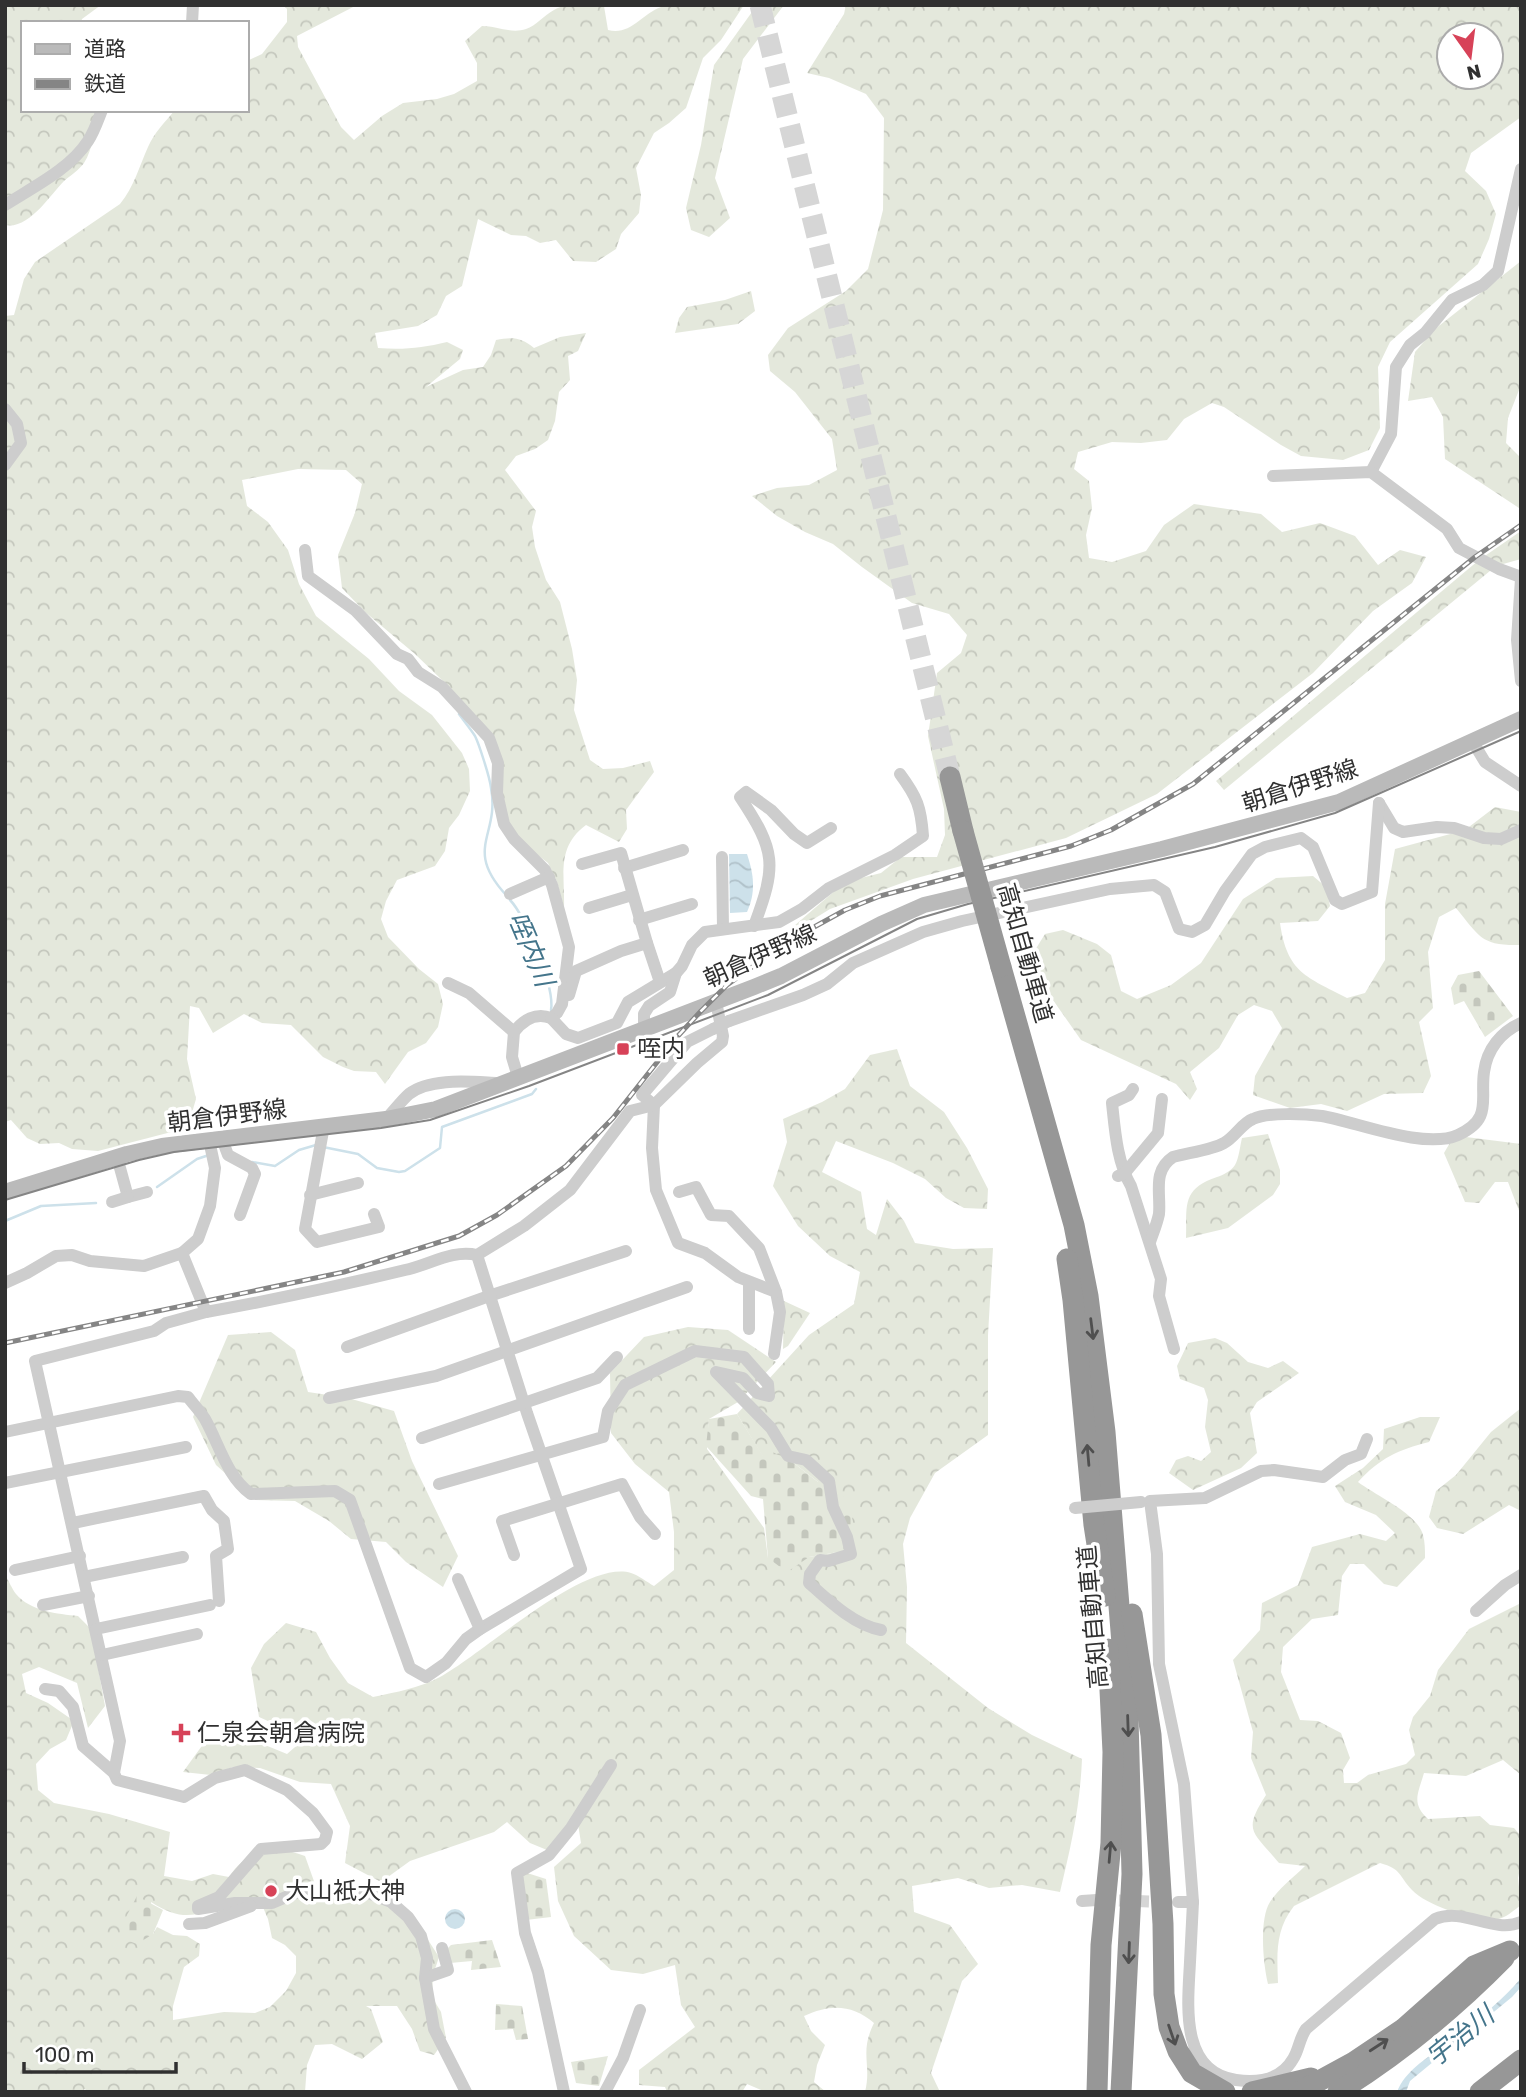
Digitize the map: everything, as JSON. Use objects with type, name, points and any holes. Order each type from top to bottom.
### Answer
[{"type":"highway","name":"高知自動車道","points":[[950,777],[1074,1225],[1088,1296],[1105,1432],[1128,1718],[1132,1874],[1121,2092]]},
{"type":"highway","name":"高知自動車道","points":[[1050,1143],[1073,1300],[1094,1525],[1105,1589],[1109,1654],[1113,1752],[1111,1843],[1101,1945],[1097,2092]]},
{"type":"highway","points":[[1105,1432],[1151,1735],[1163,1924],[1164,1994],[1169,2027],[1178,2051],[1192,2073],[1225,2092]]},
{"type":"highway","points":[[1299,2092],[1354,2062],[1403,2029],[1474,1966],[1515,1947]]},
{"type":"highway","points":[[1338,2092],[1411,2043],[1515,1947]]},
{"type":"highway","points":[[1085,2092],[1098,2023]]},
{"type":"highway","points":[[1480,2092],[1521,2060]]},
{"type":"highway","points":[[1252,2092],[1307,2080],[1354,2062]]},
{"type":"main road","name":"朝倉伊野線","points":[[5,1192],[117,1157],[163,1146],[218,1149],[322,1139],[386,1119],[436,1109],[781,976],[881,924],[924,905],[1101,864],[1339,802],[1521,719]]},
{"type":"street","points":[[5,205],[66,165],[90,139],[101,112]]},
{"type":"street","points":[[1371,472],[1391,433],[1396,367],[1410,345],[1452,300],[1483,285],[1498,271],[1521,169]]},
{"type":"street","points":[[5,408],[17,425],[21,443],[5,465]]},
{"type":"street","points":[[1273,476],[1371,472],[1447,529],[1459,548],[1521,578],[1517,640],[1521,681]]},
{"type":"street","points":[[305,550],[308,576],[356,611],[397,654],[408,659],[418,672],[442,687],[466,716],[484,731],[496,751],[497,793],[504,824],[507,832],[536,860],[548,877],[569,947],[562,1004]]},
{"type":"street","points":[[1472,742],[1485,762],[1521,786]]},
{"type":"street","points":[[386,1119],[411,1093],[421,1088],[458,1081],[511,1080],[514,1032],[531,1017],[545,1015],[566,1034],[578,1038],[617,1023],[628,1002],[676,973],[697,937],[705,932],[779,922],[802,909],[829,888],[895,855],[923,836],[922,816],[917,798],[900,774]]},
{"type":"street","points":[[1374,786],[1379,803],[1394,828],[1403,832],[1437,827],[1454,828],[1484,838],[1501,839],[1521,830]]},
{"type":"street","points":[[754,926],[768,888],[770,862],[765,838],[740,797],[746,792],[807,842],[831,828]]},
{"type":"street","points":[[654,1105],[642,1095],[687,1042],[729,1021],[827,984],[853,963],[923,932],[1110,888],[1154,885],[1166,892],[1179,929],[1192,932],[1205,925],[1252,853],[1301,838],[1313,847],[1335,900],[1342,904],[1372,892],[1379,803]]},
{"type":"street","points":[[624,868],[683,850]]},
{"type":"street","points":[[582,864],[621,853],[639,920],[660,982]]},
{"type":"street","points":[[722,857],[723,929]]},
{"type":"street","points":[[510,894],[548,877]]},
{"type":"street","points":[[589,908],[632,895]]},
{"type":"street","points":[[639,920],[692,904]]},
{"type":"street","points":[[551,1018],[572,992],[576,971],[647,943]]},
{"type":"street","points":[[644,1029],[644,1014],[649,1006],[670,992],[676,973]]},
{"type":"street","points":[[448,984],[469,993],[514,1032]]},
{"type":"street","points":[[114,1773],[120,1741],[35,1361],[154,1331],[166,1323],[206,1312],[305,1294],[404,1271],[463,1251],[477,1255],[524,1226],[569,1190],[630,1111],[654,1105],[722,1042],[716,1002]]},
{"type":"street","points":[[1150,1241],[1159,1212],[1158,1181],[1166,1161],[1223,1144],[1252,1119],[1286,1114],[1322,1116],[1374,1131],[1434,1139],[1455,1136],[1471,1128],[1483,1111],[1484,1072],[1490,1049],[1503,1033],[1521,1023]]},
{"type":"street","points":[[1133,1090],[1129,1096],[1112,1103],[1121,1175],[1131,1186],[1150,1241],[1161,1279],[1159,1296],[1174,1349]]},
{"type":"street","points":[[1121,1175],[1158,1133],[1162,1099]]},
{"type":"street","points":[[654,1105],[652,1148],[656,1191],[678,1243],[705,1253],[738,1277],[776,1292]]},
{"type":"street","points":[[322,1139],[305,1229],[317,1242],[379,1227],[374,1214]]},
{"type":"street","points":[[6,1278],[27,1273],[56,1256],[72,1255],[90,1261],[144,1266],[182,1252],[198,1239],[210,1206],[218,1149],[253,1168],[255,1174],[240,1215]]},
{"type":"street","points":[[117,1157],[128,1198]]},
{"type":"street","points":[[310,1195],[358,1184]]},
{"type":"street","points":[[679,1192],[696,1187],[711,1215],[729,1216],[759,1248],[776,1292],[780,1312],[774,1354]]},
{"type":"street","points":[[112,1202],[147,1192]]},
{"type":"street","points":[[347,1347],[626,1251]]},
{"type":"street","points":[[182,1252],[206,1312]]},
{"type":"street","points":[[5,1432],[178,1396],[188,1397],[203,1417],[232,1474],[242,1488],[251,1494],[335,1491],[350,1500],[410,1668],[426,1677],[446,1663],[466,1639],[480,1629],[581,1569],[541,1455],[477,1255]]},
{"type":"street","points":[[749,1282],[749,1329]]},
{"type":"street","points":[[329,1398],[436,1376],[687,1287]]},
{"type":"street","points":[[439,1484],[603,1437],[608,1411],[625,1385],[695,1350],[744,1357],[768,1384],[769,1396],[757,1393],[743,1378],[716,1372],[771,1428],[788,1456],[806,1460],[829,1481],[833,1507],[847,1537],[851,1554],[828,1561],[820,1560],[810,1573],[808,1583],[832,1604],[871,1629],[881,1630]]},
{"type":"street","points":[[422,1438],[597,1378],[617,1357]]},
{"type":"street","points":[[1075,1508],[1205,1498],[1261,1471],[1274,1470],[1323,1477],[1345,1460],[1361,1454],[1367,1438]]},
{"type":"street","points":[[5,1483],[186,1447]]},
{"type":"street","points":[[514,1555],[502,1521],[622,1484],[640,1517],[655,1534]]},
{"type":"street","points":[[73,1523],[204,1496],[212,1510],[224,1521],[228,1549],[216,1556],[214,1603],[96,1629]]},
{"type":"street","points":[[1146,1501],[1157,1554],[1159,1664],[1184,1784],[1193,1902],[1187,2017],[1192,2039],[1201,2058],[1213,2071],[1225,2078],[1252,2081],[1277,2076],[1293,2059],[1306,2029],[1435,1919],[1446,1915],[1496,1924],[1513,1925],[1521,1922]]},
{"type":"street","points":[[15,1570],[80,1556]]},
{"type":"street","points":[[84,1577],[183,1557]]},
{"type":"street","points":[[1475,1611],[1504,1585],[1521,1575]]},
{"type":"street","points":[[458,1579],[480,1629]]},
{"type":"street","points":[[43,1605],[89,1596]]},
{"type":"street","points":[[102,1655],[197,1634]]},
{"type":"street","points":[[45,1689],[59,1691],[74,1707],[83,1746],[114,1773],[117,1780],[184,1797],[215,1778],[245,1770],[276,1783],[300,1800],[327,1832],[325,1840],[321,1844],[261,1849],[219,1896],[198,1906],[198,1909],[235,1903],[272,1903],[293,1894],[321,1888],[368,1893],[391,1902],[408,1917],[421,1936],[427,1958],[425,1978],[434,2029],[466,2092]]},
{"type":"street","points":[[568,2090],[538,1972],[525,1933],[517,1873],[548,1855],[572,1828],[611,1765]]},
{"type":"street","points":[[1082,1901],[1097,1900]]},
{"type":"street","points":[[1178,1902],[1193,1902]]},
{"type":"street","points":[[189,1924],[205,1923],[258,1903]]},
{"type":"street","points":[[425,1978],[448,1970],[442,1948]]},
{"type":"street","points":[[605,2092],[623,2058],[640,2010]]},
{"type":"green space","points":[[585,4],[604,6],[608,30],[616,31],[629,27],[654,10],[667,5],[744,5],[721,40],[703,58],[686,108],[654,133],[636,168],[641,195],[639,213],[621,234],[616,249],[596,262],[573,261],[556,240],[540,243],[526,236],[511,235],[478,219],[462,286],[446,296],[437,315],[418,326],[375,333],[378,348],[413,348],[447,342],[463,350],[460,359],[426,387],[463,370],[483,367],[496,340],[516,339],[534,348],[560,337],[586,333],[578,351],[568,356],[570,380],[559,392],[555,421],[548,440],[535,449],[516,456],[505,470],[536,511],[532,527],[535,547],[546,580],[560,602],[577,680],[574,710],[590,760],[603,769],[623,768],[650,761],[654,772],[626,810],[627,829],[619,842],[586,825],[570,843],[564,862],[564,908],[557,882],[548,863],[517,839],[500,803],[502,762],[442,680],[342,588],[338,555],[355,513],[362,484],[346,470],[298,469],[242,480],[247,506],[268,522],[288,550],[299,584],[316,616],[369,659],[399,691],[432,715],[462,753],[469,769],[470,791],[459,815],[449,828],[445,851],[435,866],[397,880],[386,901],[381,919],[388,937],[438,984],[443,1004],[438,1027],[426,1043],[408,1052],[385,1084],[376,1072],[354,1071],[323,1057],[291,1025],[262,1023],[244,1014],[213,1033],[199,1008],[190,1006],[187,1059],[196,1099],[191,1116],[179,1130],[98,1151],[72,1149],[59,1143],[40,1144],[27,1138],[11,1120],[5,1122],[5,316],[14,315],[24,279],[35,262],[120,204],[133,184],[150,142],[173,112],[248,112],[248,61],[262,54],[287,22],[287,9],[283,5],[357,5],[297,36],[298,47],[341,127],[354,140],[382,116],[403,103],[454,94],[477,81],[477,63],[465,41],[482,26],[509,30],[526,29],[559,7]]},
{"type":"green space","points":[[5,5],[101,5],[82,21],[21,21],[21,112],[98,112],[92,145],[84,163],[31,217],[14,225],[5,225]]},
{"type":"green space","points":[[757,5],[784,5],[743,59],[715,178],[730,218],[709,237],[691,230],[686,208],[701,145],[714,65]]},
{"type":"green space","points":[[846,5],[1521,5],[1521,117],[1471,153],[1465,171],[1486,191],[1496,214],[1489,239],[1478,264],[1390,342],[1378,367],[1380,428],[1369,450],[1343,460],[1301,456],[1224,407],[1212,403],[1184,419],[1167,440],[1112,442],[1078,452],[1074,469],[1089,481],[1092,508],[1086,535],[1089,558],[1112,562],[1146,551],[1164,525],[1194,504],[1261,514],[1282,532],[1320,523],[1355,536],[1378,565],[1400,550],[1426,557],[1412,583],[1373,611],[1313,673],[1157,794],[1066,838],[913,879],[830,909],[772,945],[845,882],[881,873],[901,857],[937,857],[945,835],[944,809],[928,736],[937,673],[961,653],[967,635],[949,614],[912,603],[833,544],[777,516],[752,496],[777,488],[809,485],[837,470],[832,439],[795,392],[770,371],[768,355],[788,328],[846,291],[868,269],[883,210],[884,118],[866,94],[829,78],[807,73],[844,14]]},
{"type":"green space","points":[[1521,261],[1521,385],[1508,418],[1506,443],[1521,458],[1519,508],[1445,459],[1443,417],[1432,397],[1408,401],[1415,352],[1435,329]]},
{"type":"green space","points":[[751,291],[755,311],[738,324],[675,333],[679,318],[687,307],[725,300]]},
{"type":"green space","points":[[1521,531],[1521,559],[1496,566],[1224,790],[1216,781],[1479,560]]},
{"type":"green space","points":[[1495,807],[1521,812],[1521,945],[1497,944],[1482,938],[1456,908],[1439,917],[1428,952],[1433,1008],[1419,1022],[1431,1076],[1423,1093],[1384,1094],[1347,1111],[1321,1104],[1290,1108],[1253,1095],[1255,1076],[1282,1028],[1272,1011],[1254,1005],[1238,1015],[1219,1048],[1190,1072],[1197,1089],[1190,1100],[1176,1084],[1081,1040],[1027,963],[1045,934],[1063,930],[1097,944],[1111,955],[1121,991],[1137,999],[1171,985],[1201,963],[1243,899],[1276,878],[1313,876],[1326,887],[1330,906],[1318,921],[1280,923],[1288,953],[1301,971],[1310,978],[1347,998],[1365,993],[1385,960],[1385,904],[1395,849],[1465,830]]},
{"type":"green space","points":[[1479,971],[1513,1016],[1485,1037],[1464,1001],[1454,1005],[1451,988],[1458,975]]},
{"type":"green space","points":[[897,1049],[910,1086],[944,1112],[967,1148],[988,1189],[987,1209],[964,1208],[946,1198],[925,1179],[893,1163],[836,1141],[822,1172],[861,1192],[867,1229],[876,1235],[887,1199],[904,1221],[915,1243],[953,1249],[993,1248],[988,1335],[988,1435],[935,1473],[910,1518],[903,1544],[907,1587],[906,1643],[988,1708],[1032,1735],[1082,1759],[1077,1810],[1068,1859],[1060,1892],[1022,1885],[989,1888],[958,1878],[912,1886],[914,1912],[950,1925],[978,1964],[962,1981],[931,2073],[940,2092],[865,2092],[867,2042],[874,2023],[849,2009],[832,2008],[804,2016],[811,2031],[825,2045],[814,2082],[826,2092],[766,2092],[747,2084],[742,2092],[667,2092],[665,2087],[639,2085],[639,2070],[695,2027],[681,2005],[675,1965],[643,1974],[611,1970],[574,1936],[558,1901],[554,1867],[581,1843],[578,1824],[547,1850],[530,1843],[507,1822],[494,1832],[410,1861],[381,1882],[345,1863],[350,1826],[331,1784],[300,1782],[260,1768],[233,1767],[211,1775],[183,1772],[209,1736],[248,1738],[287,1754],[302,1741],[288,1730],[259,1717],[251,1668],[264,1644],[286,1623],[316,1632],[348,1683],[373,1697],[416,1687],[440,1677],[534,1611],[587,1580],[611,1573],[631,1573],[654,1586],[674,1570],[674,1532],[669,1492],[635,1464],[611,1433],[610,1373],[644,1337],[688,1327],[728,1330],[776,1362],[738,1402],[709,1419],[707,1449],[764,1528],[768,1558],[809,1557],[838,1552],[818,1482],[795,1464],[763,1457],[737,1414],[809,1335],[854,1304],[860,1272],[830,1256],[798,1226],[773,1186],[787,1142],[783,1119],[845,1089],[870,1055]]},
{"type":"green space","points":[[1268,1134],[1280,1170],[1280,1184],[1273,1195],[1228,1228],[1186,1238],[1188,1200],[1192,1193],[1197,1187],[1233,1167],[1242,1138]]},
{"type":"green space","points":[[1466,1137],[1521,1144],[1521,1216],[1508,1182],[1495,1182],[1479,1203],[1465,1202],[1444,1153],[1451,1141]]},
{"type":"green space","points":[[784,1301],[810,1313],[788,1346],[783,1349]]},
{"type":"green space","points":[[271,1332],[295,1350],[308,1392],[348,1398],[394,1411],[412,1461],[458,1556],[443,1587],[406,1562],[386,1542],[351,1539],[329,1521],[295,1501],[255,1500],[216,1465],[193,1417],[228,1335]]},
{"type":"green space","points":[[1215,1338],[1227,1343],[1248,1362],[1268,1368],[1283,1361],[1299,1373],[1257,1402],[1250,1413],[1257,1453],[1241,1468],[1193,1490],[1169,1473],[1176,1460],[1188,1456],[1201,1461],[1211,1452],[1205,1427],[1208,1400],[1204,1388],[1180,1379],[1177,1366],[1188,1343]]},
{"type":"green space","points":[[1521,1408],[1521,1511],[1509,1505],[1463,1534],[1437,1528],[1429,1517],[1436,1491],[1456,1475],[1491,1432]]},
{"type":"green space","points":[[737,1414],[763,1456],[769,1450],[795,1464],[818,1482],[833,1479],[851,1510],[856,1543],[838,1552],[809,1557],[787,1572],[768,1558],[763,1499],[751,1496],[706,1446],[709,1419]]},
{"type":"green space","points":[[1420,1417],[1440,1417],[1429,1442],[1390,1456],[1358,1482],[1413,1520],[1423,1535],[1425,1558],[1397,1587],[1384,1584],[1364,1564],[1350,1564],[1342,1576],[1338,1615],[1312,1619],[1283,1647],[1281,1672],[1300,1720],[1318,1721],[1341,1733],[1350,1758],[1343,1770],[1344,1783],[1357,1783],[1368,1775],[1406,1764],[1415,1755],[1409,1730],[1413,1717],[1430,1696],[1438,1670],[1469,1629],[1521,1603],[1521,1775],[1503,1760],[1466,1776],[1424,1773],[1417,1798],[1419,1808],[1428,1819],[1480,1816],[1490,1825],[1514,1828],[1521,1836],[1518,1878],[1521,1905],[1498,1919],[1477,1918],[1452,1912],[1419,1896],[1396,1870],[1380,1863],[1294,1906],[1280,1933],[1278,1983],[1268,1984],[1263,1942],[1264,1919],[1277,1892],[1305,1866],[1279,1863],[1254,1831],[1254,1817],[1266,1795],[1251,1758],[1253,1732],[1233,1660],[1260,1630],[1262,1603],[1298,1585],[1312,1547],[1360,1534],[1386,1541],[1395,1533],[1376,1515],[1345,1502],[1335,1486],[1363,1468],[1383,1449],[1384,1429]]},
{"type":"green space","points":[[5,1575],[22,1600],[45,1611],[78,1616],[91,1629],[105,1706],[88,1728],[77,1683],[39,1667],[22,1674],[26,1693],[48,1703],[74,1721],[66,1740],[50,1749],[36,1764],[38,1790],[54,1803],[109,1814],[170,1832],[164,1876],[192,1881],[213,1874],[229,1877],[244,1860],[253,1855],[283,1850],[305,1856],[315,1884],[357,1897],[387,1902],[414,1918],[439,1957],[433,1975],[432,1997],[441,2012],[446,2038],[434,2055],[420,2051],[412,2029],[397,2006],[366,2006],[371,2009],[383,2042],[362,2059],[332,2044],[315,2045],[307,2065],[305,2092],[87,2092],[85,2089],[81,2092],[5,2092]],"holes":[[[151,1902],[163,1909],[192,1915],[233,1906],[262,1905],[272,1938],[285,1945],[296,1956],[296,1973],[286,1991],[270,2007],[255,2013],[224,2012],[173,2020],[173,2006],[184,1967],[199,1956],[200,1944],[187,1936],[173,1935],[157,1927],[153,1934]]]},
{"type":"green space","points":[[519,1873],[546,1879],[551,1917],[526,1920]]},
{"type":"green space","points":[[137,1896],[163,1910],[153,1934],[137,1944],[124,1939],[120,1929]]},
{"type":"green space","points":[[492,1940],[501,1967],[471,1970],[472,1961],[450,1963],[447,1949],[451,1945]]},
{"type":"green space","points":[[496,2004],[522,2006],[528,2039],[516,2040],[513,2029],[495,2030]]},
{"type":"green space","points":[[608,2056],[599,2086],[576,2083],[571,2062]]},
{"type":"water","points":[[729,854],[747,854],[753,883],[747,912],[730,913]]},
{"type":"water","points":[[455,1909],[462,1912],[465,1919],[462,1926],[455,1929],[448,1926],[445,1919],[448,1912]]},
{"type":"water","name":"宇治川","points":[[1521,1978],[1521,1987],[1512,1997],[1410,2081],[1406,2092],[1397,2092],[1405,2078],[1417,2066],[1484,2014]]},
{"type":"waterway","name":"咥内川","points":[[459,714],[475,736],[489,777],[492,804],[485,853],[493,879],[506,895]]},
{"type":"waterway","name":"咥内川","points":[[510,900],[524,921],[538,953],[549,986],[551,1010]]},
{"type":"waterway","points":[[323,1147],[358,1154],[377,1168],[405,1171],[440,1148],[442,1127],[532,1094],[536,1089]]},
{"type":"waterway","points":[[252,1162],[275,1166],[299,1150],[316,1145]]},
{"type":"waterway","points":[[157,1187],[197,1159],[209,1155]]},
{"type":"waterway","points":[[5,1221],[41,1206],[96,1203]]},
{"type":"tunnel","points":[[760,5],[950,777]]},
{"type":"tunnel","points":[[1101,1900],[1167,1902]]},
{"type":"tram line","points":[[5,1200],[174,1152],[430,1120],[529,1086],[768,995],[917,919],[968,904],[1215,847],[1335,813],[1521,731]]},
{"type":"railway","points":[[5,1343],[344,1272],[459,1236],[497,1215],[566,1166],[613,1118],[701,1011],[727,985],[787,942],[845,910],[880,896],[1071,846],[1111,830],[1193,784],[1475,557],[1521,525]]},
{"type":"place","name":"咥内","points":[[623,1049]]},
{"type":"place","name":"仁泉会朝倉病院","points":[[181,1733]]},
{"type":"place","name":"大山衹大神","points":[[271,1891]]}]
